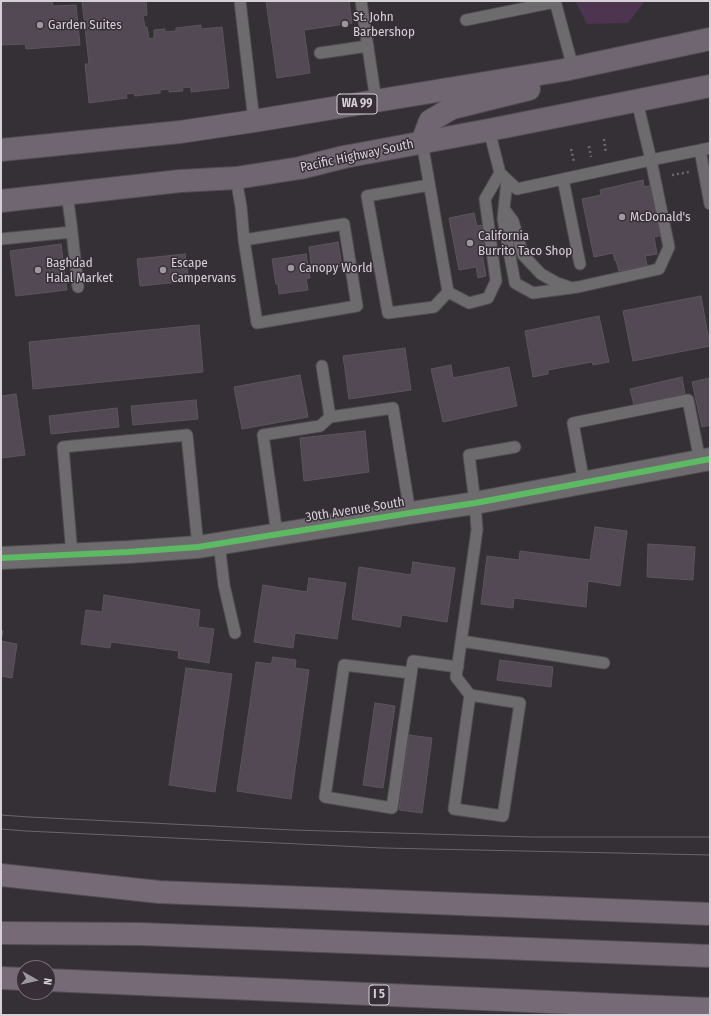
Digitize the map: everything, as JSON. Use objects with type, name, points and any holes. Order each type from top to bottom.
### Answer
[{"type":"highway","points":[[1,874],[159,892],[710,914]]},
{"type":"highway","points":[[1,933],[140,934],[710,956]]},
{"type":"highway","points":[[1,978],[16,979]]},
{"type":"highway","name":"I 5","points":[[56,980],[710,1009]]},
{"type":"main road","name":"WA 99","points":[[1,150],[180,132],[254,121],[569,69],[710,38]]},
{"type":"main road","points":[[422,142],[430,121],[452,108],[552,83],[569,69]]},
{"type":"main road","name":"Pacific Highway South","points":[[1,201],[180,181],[236,178],[300,168],[344,157],[710,86]]},
{"type":"street","name":"30th Avenue South","points":[[1,558],[128,552],[208,545],[475,503],[705,460]]},
{"type":"lane","points":[[240,1],[254,121]]},
{"type":"lane","points":[[361,1],[376,101]]},
{"type":"lane","points":[[466,20],[555,2],[569,69]]},
{"type":"lane","points":[[320,53],[368,46]]},
{"type":"lane","points":[[489,130],[503,177],[503,220],[515,283],[533,293],[578,287],[658,269],[669,247],[637,100]]},
{"type":"lane","points":[[422,142],[448,292]]},
{"type":"lane","points":[[503,177],[518,189],[705,149],[710,204]]},
{"type":"lane","points":[[448,292],[469,303],[488,298],[496,282],[484,199],[503,177]]},
{"type":"lane","points":[[236,178],[241,207],[244,240],[258,323],[357,306],[344,224],[244,240]]},
{"type":"lane","points":[[564,179],[580,264]]},
{"type":"lane","points":[[429,185],[367,196],[388,313],[434,307],[448,292]]},
{"type":"lane","points":[[67,194],[78,287]]},
{"type":"lane","points":[[504,209],[513,221],[523,255],[541,274],[557,283],[571,288]]},
{"type":"lane","points":[[1,239],[72,232]]},
{"type":"lane","points":[[322,366],[330,417]]},
{"type":"lane","points":[[584,483],[573,423],[688,400],[705,460]]},
{"type":"lane","points":[[277,534],[263,435],[320,426],[330,417],[393,408],[410,513]]},
{"type":"lane","points":[[72,555],[63,447],[187,435],[208,545],[224,585],[235,633]]},
{"type":"lane","points":[[470,695],[454,808],[503,816],[520,703],[470,695],[456,677],[477,530],[469,455],[515,447]]},
{"type":"lane","points":[[461,641],[604,663]]},
{"type":"lane","points":[[411,673],[344,665],[325,797],[392,808],[413,661],[458,667]]},
{"type":"path","points":[[604,139],[607,157]]},
{"type":"path","points":[[589,146],[592,158]]},
{"type":"path","points":[[571,149],[574,164]]},
{"type":"path","points":[[672,175],[691,172]]},
{"type":"shaded area","points":[[575,1],[645,1],[628,23],[587,24]]},
{"type":"building","name":"Garden Suites","points":[[1,1],[52,1],[53,6],[76,5],[80,45],[26,49],[25,44],[1,45]]},
{"type":"building","points":[[82,1],[146,1],[147,15],[143,16],[149,39],[154,38],[154,30],[165,29],[165,32],[176,31],[176,28],[201,25],[201,29],[222,27],[229,88],[191,92],[191,87],[182,88],[183,91],[169,92],[169,89],[160,90],[160,93],[135,96],[134,93],[126,94],[127,98],[89,103],[85,64],[89,64]]},
{"type":"building","points":[[266,1],[349,1],[352,23],[304,30],[310,73],[277,78]]},
{"type":"building","name":"McDonald's","points":[[643,180],[644,187],[653,185],[663,235],[654,237],[657,254],[645,256],[647,265],[619,271],[613,253],[594,257],[582,199],[601,195],[600,190]]},
{"type":"building","name":"California Burrito Taco Shop","points":[[474,213],[477,226],[482,225],[486,246],[481,247],[486,276],[478,278],[476,267],[459,270],[449,218]]},
{"type":"building","points":[[338,242],[342,266],[312,271],[309,247]]},
{"type":"building","name":"Baghdad Halal Market","points":[[61,244],[67,290],[16,296],[10,251]]},
{"type":"building","name":"Escape Campervans","points":[[185,254],[189,281],[140,286],[137,259]]},
{"type":"building","name":"Canopy World","points":[[306,254],[310,278],[306,279],[308,290],[279,294],[272,259]]},
{"type":"building","points":[[701,296],[710,346],[633,361],[623,311]]},
{"type":"building","points":[[599,316],[609,362],[593,365],[592,362],[548,370],[548,374],[533,377],[525,331]]},
{"type":"building","points":[[199,325],[203,372],[33,389],[29,342]]},
{"type":"building","points":[[405,348],[411,390],[349,399],[343,356]]},
{"type":"building","points":[[451,365],[453,378],[509,367],[517,406],[443,422],[431,369]]},
{"type":"building","points":[[300,375],[308,417],[242,429],[234,387]]},
{"type":"building","points":[[682,377],[685,394],[634,405],[630,389]]},
{"type":"building","points":[[710,378],[710,425],[702,427],[692,382]]},
{"type":"building","points":[[16,394],[25,455],[1,458],[1,396]]},
{"type":"building","points":[[196,400],[198,419],[133,425],[131,406]]},
{"type":"building","points":[[117,408],[119,427],[51,434],[49,416]]},
{"type":"building","points":[[365,431],[369,472],[304,481],[300,438]]},
{"type":"building","points":[[595,527],[627,531],[620,586],[588,581],[586,607],[514,598],[513,608],[481,604],[487,556],[519,560],[520,551],[590,560]]},
{"type":"building","points":[[648,544],[695,547],[693,580],[647,577]]},
{"type":"building","points":[[413,562],[455,568],[447,622],[402,615],[400,627],[352,619],[359,567],[411,575]]},
{"type":"building","points":[[309,578],[346,583],[337,639],[295,633],[293,648],[254,642],[263,585],[307,592]]},
{"type":"building","points":[[104,595],[200,610],[198,627],[214,629],[209,663],[178,658],[179,651],[111,642],[110,648],[81,644],[86,610],[102,612]]},
{"type":"building","points":[[1,641],[17,644],[12,678],[1,676]]},
{"type":"building","points":[[273,657],[296,660],[295,668],[309,670],[291,799],[237,791],[256,662],[271,664]]},
{"type":"building","points":[[500,660],[553,667],[551,687],[497,680]]},
{"type":"building","points":[[186,668],[232,674],[215,792],[169,785]]},
{"type":"building","points":[[375,703],[395,706],[383,788],[363,785]]},
{"type":"building","points":[[409,735],[432,738],[422,813],[399,810]]},
{"type":"tram line","points":[[1,815],[293,830],[532,837],[710,837]]},
{"type":"tram line","points":[[1,829],[383,848],[710,855]]},
{"type":"cycle path","points":[[1,558],[198,547],[475,503],[710,459]]},
{"type":"place","name":"St. John Barbershop","points":[[345,24]]},
{"type":"place","name":"Garden Suites","points":[[40,25]]},
{"type":"place","name":"McDonald's","points":[[622,217]]},
{"type":"place","name":"California Burrito Taco Shop","points":[[470,243]]},
{"type":"place","name":"Canopy World","points":[[291,268]]},
{"type":"place","name":"Baghdad Halal Market","points":[[38,270]]},
{"type":"place","name":"Escape Campervans","points":[[163,270]]}]
